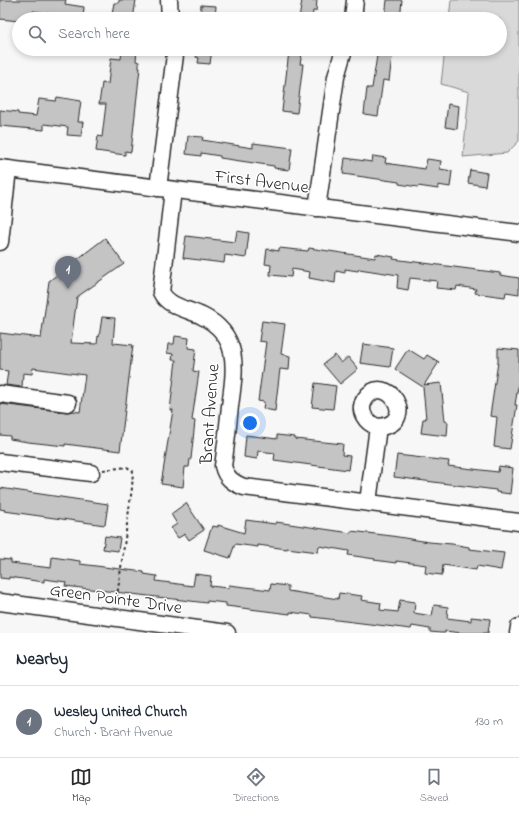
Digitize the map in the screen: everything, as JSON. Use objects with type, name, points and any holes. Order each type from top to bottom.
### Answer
[{"type":"street","points":[[169,0],[170,12]]},
{"type":"street","points":[[354,12],[355,0]]},
{"type":"street","name":"Brant Avenue","points":[[175,56],[165,189],[161,292],[168,301],[202,316],[218,327],[224,333],[231,346],[235,369],[223,466],[226,476],[233,483],[244,487],[519,522]]},
{"type":"street","points":[[317,208],[336,77],[342,56]]},
{"type":"street","points":[[0,242],[4,169]]},
{"type":"street","name":"First Avenue","points":[[4,169],[519,233]]},
{"type":"street","points":[[0,394],[68,403]]},
{"type":"street","points":[[368,502],[378,427]]},
{"type":"street","points":[[0,462],[91,473]]},
{"type":"street","name":"Green Pointe Drive","points":[[0,602],[227,633]]},
{"type":"street","points":[[518,633],[519,627]]},
{"type":"path","points":[[91,473],[118,467],[127,467],[133,470],[132,488],[114,618]]},
{"type":"shaded area","points":[[451,0],[519,0],[519,141],[507,153],[463,157],[469,92],[441,84],[444,56],[507,56],[507,12],[450,12]]},
{"type":"building","points":[[0,0],[66,0],[65,4],[84,7],[84,12],[12,12],[12,20],[0,19]]},
{"type":"building","points":[[119,0],[136,0],[134,12],[112,12],[114,3],[119,3]]},
{"type":"building","points":[[302,0],[317,0],[316,11],[300,12]]},
{"type":"building","points":[[387,0],[402,0],[401,12],[386,12]]},
{"type":"building","points":[[201,5],[216,6],[216,12],[200,12]]},
{"type":"building","points":[[121,56],[136,56],[136,61],[139,62],[140,68],[131,152],[125,151],[125,155],[96,151],[98,136],[102,137],[106,104],[99,104],[102,83],[108,84],[111,58],[121,59]]},
{"type":"building","points":[[211,56],[210,64],[198,63],[199,58],[196,57]]},
{"type":"building","points":[[288,56],[302,56],[300,64],[303,64],[297,113],[282,111]]},
{"type":"building","points":[[377,56],[392,56],[389,81],[383,80],[378,116],[364,114],[367,88],[372,88]]},
{"type":"building","points":[[57,97],[81,101],[78,122],[83,122],[81,136],[67,135],[68,127],[44,124],[44,130],[0,126],[0,110],[36,116],[39,99],[56,101]]},
{"type":"building","points":[[448,104],[459,106],[457,129],[445,127]]},
{"type":"building","points":[[188,136],[203,137],[202,140],[253,148],[253,143],[292,148],[289,170],[274,168],[274,166],[220,158],[220,156],[201,153],[201,156],[186,154]]},
{"type":"building","points":[[373,156],[386,158],[385,163],[425,169],[427,159],[441,161],[440,169],[452,171],[450,187],[438,185],[438,189],[418,187],[399,184],[399,182],[343,174],[345,158],[372,162]]},
{"type":"building","points":[[470,170],[487,173],[485,186],[468,183]]},
{"type":"building","points":[[237,231],[249,233],[246,258],[225,255],[224,263],[183,258],[186,236],[235,242]]},
{"type":"building","points":[[105,238],[124,264],[77,297],[71,343],[97,344],[102,317],[115,318],[113,343],[133,345],[120,451],[65,444],[65,446],[28,442],[10,439],[10,436],[0,435],[0,404],[67,412],[80,412],[85,375],[33,368],[32,374],[23,373],[22,387],[6,385],[8,371],[0,370],[0,333],[41,338],[49,281]]},
{"type":"building","points":[[279,248],[308,251],[309,248],[375,258],[376,254],[394,257],[393,259],[500,273],[500,275],[519,278],[519,294],[506,292],[505,297],[475,293],[476,289],[457,286],[456,290],[436,288],[437,281],[410,278],[408,290],[397,288],[398,275],[359,269],[358,271],[345,269],[345,273],[336,271],[335,283],[309,278],[310,272],[292,269],[291,277],[270,275],[271,265],[265,264],[267,249],[279,251]]},
{"type":"building","points":[[262,321],[285,324],[281,354],[290,356],[289,370],[280,369],[275,411],[263,409],[264,402],[258,401],[266,342],[259,341]]},
{"type":"building","points":[[175,336],[189,338],[188,348],[196,349],[193,371],[199,372],[192,420],[195,421],[191,459],[189,467],[185,467],[183,487],[161,484],[173,410],[170,410],[176,360],[172,360],[173,354],[167,353],[168,344],[174,344]]},
{"type":"building","points":[[363,344],[393,348],[390,367],[360,363]]},
{"type":"building","points":[[498,348],[519,350],[519,380],[515,405],[517,405],[510,449],[494,447],[497,417],[490,416],[498,362]]},
{"type":"building","points":[[408,349],[424,359],[427,355],[439,362],[424,385],[441,383],[445,421],[448,422],[447,436],[421,433],[423,419],[426,419],[423,387],[395,369]]},
{"type":"building","points":[[335,355],[341,363],[348,357],[358,369],[340,384],[323,364]]},
{"type":"building","points":[[315,383],[336,386],[333,409],[312,407]]},
{"type":"building","points":[[246,435],[277,439],[277,435],[295,437],[295,439],[343,444],[342,455],[350,456],[348,470],[274,460],[275,453],[258,451],[257,459],[244,457]]},
{"type":"building","points":[[397,455],[449,461],[448,466],[498,472],[499,466],[513,468],[510,494],[496,492],[496,490],[394,477]]},
{"type":"building","points":[[0,488],[108,504],[105,525],[4,511],[5,510],[0,509]]},
{"type":"building","points":[[186,503],[204,530],[189,540],[185,534],[178,538],[171,528],[177,524],[171,514]]},
{"type":"building","points":[[246,520],[275,524],[276,522],[351,533],[351,531],[392,536],[452,544],[469,547],[469,549],[504,553],[501,570],[477,566],[476,570],[443,565],[442,575],[425,573],[426,565],[374,560],[375,559],[348,555],[349,551],[319,546],[318,552],[258,545],[258,547],[235,544],[230,558],[204,550],[212,526],[218,527],[218,525],[244,533]]},
{"type":"building","points":[[105,536],[120,538],[118,551],[103,549]]},
{"type":"building","points":[[52,557],[80,561],[80,564],[144,572],[144,574],[157,576],[156,581],[193,586],[195,574],[211,576],[210,586],[228,588],[229,585],[270,590],[271,584],[288,586],[288,591],[338,599],[339,593],[362,596],[361,600],[381,603],[380,610],[398,612],[400,600],[415,602],[414,613],[432,616],[434,605],[448,607],[447,618],[471,621],[471,617],[490,619],[488,633],[462,633],[445,631],[445,633],[430,632],[430,629],[412,626],[411,629],[312,617],[312,615],[290,612],[290,614],[226,606],[226,603],[207,601],[207,603],[65,586],[66,582],[44,579],[44,582],[9,577],[9,579],[0,578],[0,559],[11,560],[11,563],[51,568]]},
{"type":"place","name":"Wesley United Church","points":[[68,289]]}]
